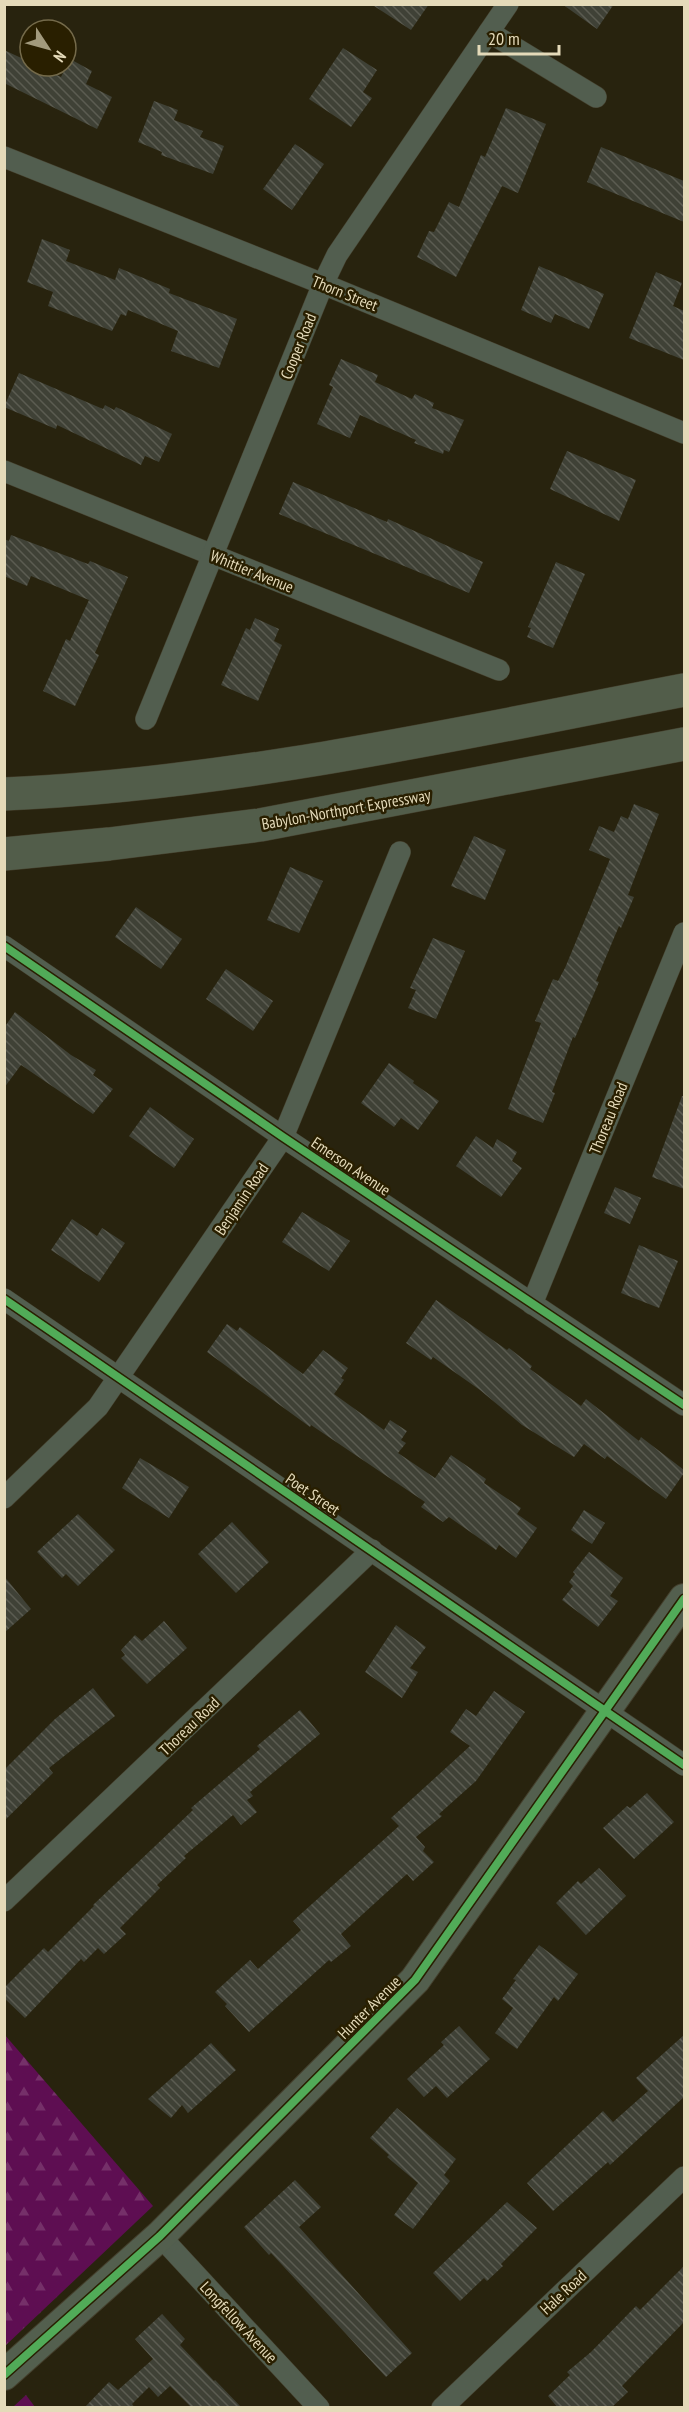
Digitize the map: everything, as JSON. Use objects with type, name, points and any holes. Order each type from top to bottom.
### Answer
[{"type":"main road","points":[[4,794],[162,781],[306,760],[684,690]]},
{"type":"main road","name":"Babylon-Northport Expressway","points":[[4,854],[120,843],[260,825],[684,744]]},
{"type":"street","name":"Cooper Road","points":[[146,719],[323,284],[337,255],[508,4]]},
{"type":"street","points":[[489,32],[596,97]]},
{"type":"street","name":"Thorn Street","points":[[4,157],[323,284],[684,433]]},
{"type":"street","name":"Whittier Avenue","points":[[4,471],[499,670]]},
{"type":"street","name":"Benjamin Road","points":[[4,1498],[98,1407],[284,1137],[400,852]]},
{"type":"street","name":"Thoreau Road","points":[[532,1304],[684,933]]},
{"type":"street","name":"Emerson Avenue","points":[[4,946],[684,1405]]},
{"type":"street","name":"Poet Street","points":[[4,1299],[684,1765]]},
{"type":"street","name":"Thoreau Road","points":[[4,1901],[372,1550]]},
{"type":"street","name":"Hunter Avenue","points":[[4,2375],[160,2236],[415,1980],[684,1599]]},
{"type":"street","name":"Hale Road","points":[[442,2408],[684,2177]]},
{"type":"street","name":"Longfellow Avenue","points":[[160,2236],[319,2408]]},
{"type":"green space","points":[[4,2034],[153,2206],[5,2346],[4,2346]]},
{"type":"green space","points":[[26,2395],[35,2407],[13,2407]]},
{"type":"building","points":[[371,4],[429,4],[411,30]]},
{"type":"building","points":[[562,4],[614,4],[597,29]]},
{"type":"building","points":[[343,48],[377,70],[363,92],[372,98],[351,127],[309,99]]},
{"type":"building","points":[[4,50],[18,56],[18,78],[78,78],[78,63],[92,71],[86,84],[112,97],[97,129],[4,83]]},
{"type":"building","points":[[154,101],[178,110],[174,120],[203,131],[200,137],[224,146],[213,174],[161,155],[162,152],[138,142]]},
{"type":"building","points":[[506,108],[546,124],[518,193],[502,186],[456,277],[417,257],[429,231],[434,232],[449,202],[459,207],[481,155],[485,157]]},
{"type":"building","points":[[295,144],[324,164],[292,210],[263,189]]},
{"type":"building","points":[[601,147],[684,181],[684,222],[587,182]]},
{"type":"building","points":[[42,239],[70,250],[66,261],[115,280],[119,268],[170,289],[169,293],[237,319],[219,368],[171,351],[178,331],[128,310],[126,316],[121,314],[112,331],[48,306],[53,292],[27,282]]},
{"type":"building","points":[[539,266],[604,294],[589,329],[555,314],[551,323],[521,310]]},
{"type":"building","points":[[656,272],[682,283],[673,306],[684,311],[684,360],[629,338]]},
{"type":"building","points":[[341,359],[378,375],[375,382],[412,399],[415,394],[434,403],[432,408],[464,420],[449,452],[444,450],[443,454],[414,443],[416,440],[360,415],[350,438],[317,424],[333,387],[329,385]]},
{"type":"building","points":[[19,373],[103,409],[105,405],[114,410],[116,407],[172,434],[159,462],[145,456],[141,465],[57,425],[56,429],[4,407]]},
{"type":"building","points":[[567,451],[636,480],[619,521],[550,489]]},
{"type":"building","points":[[293,482],[387,522],[388,519],[483,562],[469,593],[279,514]]},
{"type":"building","points":[[11,535],[88,564],[90,561],[128,577],[95,653],[99,655],[75,706],[43,691],[66,639],[70,641],[89,600],[31,576],[27,586],[4,576],[4,539],[9,541]]},
{"type":"building","points":[[556,562],[585,574],[553,648],[527,637],[531,628],[528,627]]},
{"type":"building","points":[[255,618],[279,629],[274,641],[282,645],[258,701],[221,685],[246,628],[250,630]]},
{"type":"building","points":[[634,804],[659,814],[628,895],[634,897],[621,928],[619,926],[596,981],[599,982],[575,1038],[573,1037],[543,1123],[508,1109],[541,1023],[535,1021],[553,979],[558,981],[565,968],[610,859],[589,850],[599,826],[614,832],[621,816],[628,819]]},
{"type":"building","points":[[474,836],[506,850],[485,900],[451,886]]},
{"type":"building","points":[[290,867],[323,881],[299,933],[267,920]]},
{"type":"building","points":[[136,907],[182,939],[161,969],[115,937]]},
{"type":"building","points":[[433,938],[465,951],[436,1019],[408,1008],[416,990],[410,988]]},
{"type":"building","points":[[226,969],[273,1001],[253,1031],[206,999]]},
{"type":"building","points":[[15,1012],[71,1055],[96,1070],[93,1075],[113,1089],[93,1114],[21,1065],[4,1088],[4,1028]]},
{"type":"building","points":[[389,1063],[439,1101],[418,1130],[401,1118],[394,1127],[361,1103]]},
{"type":"building","points":[[682,1096],[684,1096],[684,1189],[652,1177]]},
{"type":"building","points":[[150,1107],[194,1139],[174,1168],[129,1136]]},
{"type":"building","points":[[476,1136],[493,1148],[497,1139],[517,1152],[512,1161],[522,1168],[501,1197],[456,1166]]},
{"type":"building","points":[[615,1187],[641,1198],[630,1224],[604,1213]]},
{"type":"building","points":[[302,1212],[350,1241],[329,1271],[282,1242]]},
{"type":"building","points":[[72,1219],[97,1236],[102,1228],[125,1243],[99,1282],[51,1250]]},
{"type":"building","points":[[639,1245],[678,1261],[659,1308],[621,1293]]},
{"type":"building","points":[[436,1300],[507,1350],[509,1348],[532,1366],[530,1369],[581,1406],[586,1399],[639,1441],[641,1437],[684,1470],[666,1499],[607,1456],[605,1459],[584,1444],[574,1457],[522,1425],[480,1390],[433,1357],[431,1360],[406,1343]]},
{"type":"building","points":[[227,1324],[237,1331],[240,1327],[303,1374],[323,1350],[348,1368],[341,1378],[344,1380],[334,1394],[384,1430],[390,1420],[407,1431],[401,1440],[406,1443],[398,1453],[435,1478],[451,1455],[486,1479],[484,1483],[521,1508],[517,1514],[537,1528],[516,1558],[499,1545],[496,1550],[449,1517],[443,1522],[421,1507],[425,1502],[311,1425],[310,1427],[207,1352]]},
{"type":"building","points":[[140,1458],[189,1487],[169,1518],[122,1488]]},
{"type":"building","points":[[584,1510],[605,1523],[592,1544],[571,1530]]},
{"type":"building","points":[[78,1514],[115,1550],[78,1586],[66,1574],[62,1578],[37,1552]]},
{"type":"building","points":[[232,1522],[269,1562],[236,1593],[198,1554]]},
{"type":"building","points":[[589,1552],[623,1578],[610,1596],[618,1601],[598,1627],[562,1600],[573,1586],[569,1582],[575,1574],[573,1572]]},
{"type":"building","points":[[4,1576],[31,1609],[4,1633]]},
{"type":"building","points":[[164,1621],[187,1648],[147,1684],[121,1658],[125,1655],[121,1650],[135,1635],[142,1641]]},
{"type":"building","points":[[396,1625],[426,1647],[410,1668],[418,1672],[402,1698],[365,1672]]},
{"type":"building","points":[[93,1688],[115,1716],[49,1768],[53,1773],[4,1821],[4,1770],[55,1719]]},
{"type":"building","points":[[494,1691],[525,1712],[476,1781],[439,1814],[442,1816],[416,1837],[425,1847],[423,1851],[434,1862],[413,1881],[407,1874],[341,1934],[351,1946],[331,1962],[329,1960],[249,2032],[215,1992],[250,1960],[258,1969],[301,1930],[293,1921],[399,1826],[391,1818],[470,1746],[450,1732],[466,1709],[476,1716]]},
{"type":"building","points":[[300,1710],[320,1734],[250,1792],[253,1796],[247,1800],[257,1812],[241,1825],[233,1815],[184,1856],[186,1858],[157,1885],[160,1888],[120,1928],[126,1934],[104,1954],[98,1948],[84,1962],[81,1959],[25,2018],[4,1998],[4,1988],[44,1948],[48,1952],[93,1905],[193,1810],[191,1808],[260,1749],[257,1746]]},
{"type":"building","points":[[647,1793],[674,1822],[634,1859],[603,1828],[627,1806],[630,1808]]},
{"type":"building","points":[[599,1868],[626,1896],[586,1935],[556,1903],[578,1881],[581,1884]]},
{"type":"building","points":[[539,1945],[578,1974],[558,2001],[554,1997],[517,2049],[495,2033],[513,2008],[502,1999],[516,1980],[513,1979]]},
{"type":"building","points":[[459,2026],[490,2059],[447,2098],[436,2086],[424,2097],[407,2079],[444,2045],[441,2042]]},
{"type":"building","points":[[684,2035],[684,2097],[610,2165],[608,2162],[553,2211],[527,2183],[603,2111],[613,2122],[648,2091],[636,2078]]},
{"type":"building","points":[[211,2043],[236,2070],[188,2113],[182,2105],[171,2118],[148,2099]]},
{"type":"building","points":[[397,2108],[456,2159],[444,2175],[450,2181],[413,2229],[394,2215],[418,2183],[387,2157],[389,2155],[370,2138]]},
{"type":"building","points":[[295,2180],[321,2207],[299,2227],[412,2353],[386,2377],[244,2227]]},
{"type":"building","points":[[507,2202],[537,2228],[501,2264],[503,2266],[487,2281],[484,2278],[460,2301],[433,2273]]},
{"type":"building","points":[[684,2266],[684,2322],[622,2386],[628,2392],[612,2407],[558,2408],[548,2396],[570,2375],[567,2372],[591,2352],[636,2306],[640,2310]]},
{"type":"building","points":[[162,2314],[185,2339],[180,2345],[242,2408],[192,2408],[170,2386],[158,2397],[149,2387],[132,2404],[135,2408],[84,2408],[109,2382],[118,2390],[153,2359],[135,2339]]},
{"type":"cycle path","points":[[4,946],[283,1137],[684,1405]]},
{"type":"cycle path","points":[[4,1299],[684,1765]]},
{"type":"cycle path","points":[[4,2375],[160,2236],[415,1980],[684,1599]]}]
